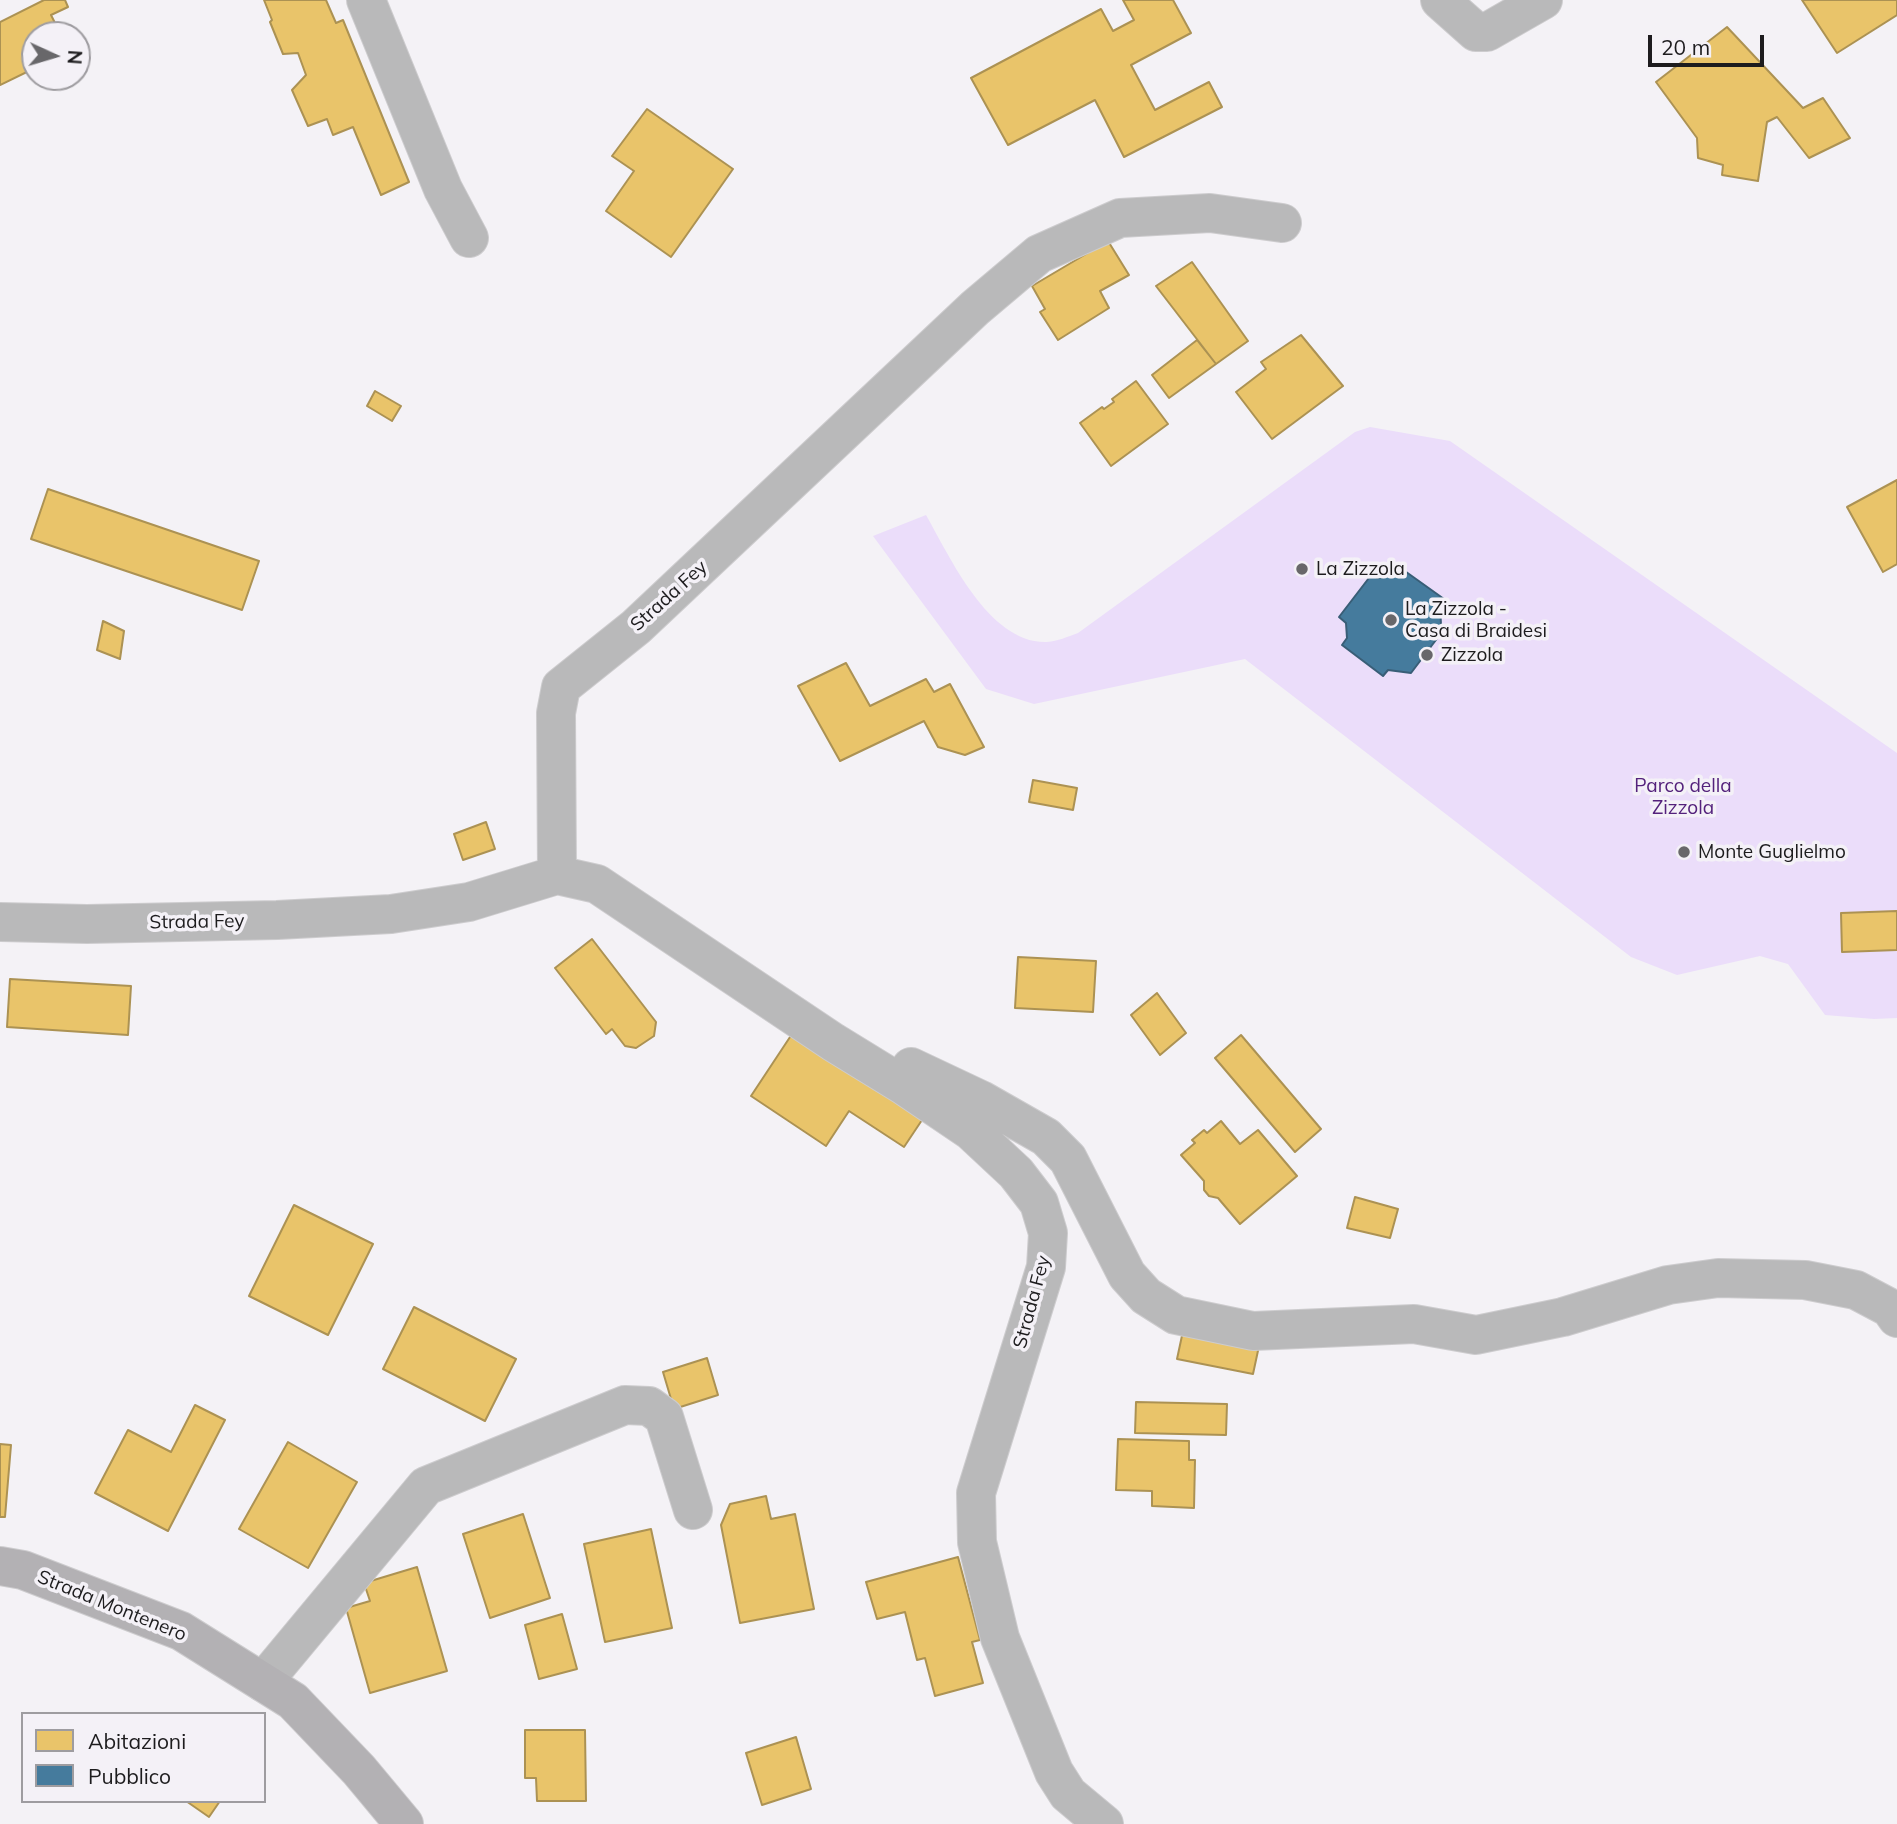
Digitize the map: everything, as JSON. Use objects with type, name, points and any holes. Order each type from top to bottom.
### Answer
[{"type":"main road","name":"Strada Montenero","points":[[0,1566],[23,1570],[181,1631],[263,1682],[300,1708],[359,1770],[404,1824]]},
{"type":"street","points":[[366,0],[443,189],[469,238]]},
{"type":"street","points":[[1440,0],[1476,32],[1487,32],[1543,0]]},
{"type":"street","name":"Strada Fey","points":[[557,875],[556,713],[561,687],[636,627],[975,307],[1039,254],[1120,218],[1210,213],[1282,223]]},
{"type":"street","name":"Strada Fey","points":[[0,922],[87,924],[277,920],[391,914],[469,902],[557,875],[597,884],[833,1042],[971,1130],[1016,1172],[1039,1203],[1048,1233],[1045,1267],[976,1493],[977,1542],[1000,1638],[1054,1772],[1068,1794],[1104,1824]]},
{"type":"street","points":[[833,1042],[866,1046],[981,1100],[1046,1137],[1068,1159],[1127,1275],[1146,1296],[1176,1315],[1253,1331],[1414,1324],[1476,1335],[1563,1317],[1668,1284],[1718,1278],[1805,1280],[1856,1290],[1890,1308],[1897,1318]]},
{"type":"street","points":[[263,1682],[426,1486],[625,1405],[649,1406],[664,1417],[693,1510]]},
{"type":"green space","name":"Parco della Zizzola","points":[[1370,427],[1450,441],[1897,753],[1897,1018],[1825,1015],[1788,964],[1760,956],[1677,975],[1631,957],[1245,659],[1034,704],[986,689],[873,536],[926,515],[960,574],[990,614],[1007,629],[1026,639],[1055,641],[1078,633],[1355,432]]},
{"type":"building: Abitazioni","points":[[44,0],[65,0],[68,7],[51,15],[54,21],[21,21],[21,75],[0,85],[0,22]]},
{"type":"building: Abitazioni","points":[[264,0],[326,0],[336,23],[343,20],[409,182],[381,195],[353,127],[333,135],[327,119],[308,126],[292,90],[306,75],[298,53],[283,54]]},
{"type":"building: Abitazioni","points":[[1123,0],[1173,0],[1191,33],[1131,65],[1155,110],[1209,82],[1222,107],[1124,157],[1095,100],[1008,145],[971,78],[1101,9],[1113,31],[1134,20]]},
{"type":"building: Abitazioni","points":[[1802,0],[1897,0],[1897,15],[1837,53]]},
{"type":"building: Abitazioni","points":[[1727,27],[1803,108],[1823,98],[1850,138],[1809,158],[1777,117],[1767,122],[1758,181],[1722,175],[1723,165],[1698,158],[1697,138],[1656,82]]},
{"type":"building: Abitazioni","points":[[647,109],[733,169],[671,257],[606,211],[634,171],[612,156]]},
{"type":"building: Abitazioni","points":[[1108,241],[1129,275],[1100,291],[1109,308],[1058,340],[1040,312],[1045,309],[1032,286]]},
{"type":"building: Abitazioni","points":[[1192,262],[1248,341],[1216,364],[1156,286]]},
{"type":"building: Abitazioni","points":[[1301,335],[1343,386],[1272,439],[1236,392],[1266,369],[1261,362]]},
{"type":"building: Abitazioni","points":[[1197,340],[1216,364],[1169,398],[1152,375]]},
{"type":"building: Abitazioni","points":[[1136,381],[1168,424],[1111,466],[1080,423],[1114,402],[1112,399]]},
{"type":"building: Abitazioni","points":[[375,391],[401,406],[392,421],[367,406]]},
{"type":"building: Abitazioni","points":[[1897,480],[1897,564],[1883,572],[1847,507]]},
{"type":"building: Abitazioni","points":[[48,489],[259,561],[242,610],[31,539]]},
{"type":"building: Abitazioni","points":[[103,621],[124,631],[120,659],[97,650]]},
{"type":"building: Abitazioni","points":[[846,663],[870,706],[926,679],[934,692],[950,684],[984,747],[965,755],[938,747],[924,721],[840,761],[798,686]]},
{"type":"building: Abitazioni","points":[[1033,780],[1077,788],[1073,810],[1029,802]]},
{"type":"building: Abitazioni","points":[[486,822],[495,849],[463,860],[454,834]]},
{"type":"building: Abitazioni","points":[[1897,911],[1897,950],[1842,952],[1841,913]]},
{"type":"building: Abitazioni","points":[[592,939],[656,1022],[654,1036],[636,1048],[625,1046],[612,1029],[606,1034],[555,968]]},
{"type":"building: Abitazioni","points":[[1018,957],[1096,961],[1093,1012],[1015,1008]]},
{"type":"building: Abitazioni","points":[[10,979],[131,986],[128,1035],[7,1027]]},
{"type":"building: Abitazioni","points":[[1157,993],[1186,1033],[1160,1055],[1131,1015]]},
{"type":"building: Abitazioni","points":[[794,1031],[924,1117],[904,1147],[849,1111],[826,1146],[751,1096]]},
{"type":"building: Abitazioni","points":[[1241,1035],[1321,1129],[1295,1152],[1215,1058]]},
{"type":"building: Abitazioni","points":[[1221,1121],[1240,1144],[1258,1130],[1297,1176],[1240,1224],[1218,1198],[1209,1196],[1204,1190],[1204,1181],[1181,1155],[1195,1143],[1192,1140],[1204,1130],[1207,1133]]},
{"type":"building: Abitazioni","points":[[1355,1197],[1398,1209],[1390,1238],[1347,1228]]},
{"type":"building: Abitazioni","points":[[294,1205],[373,1244],[328,1335],[249,1296]]},
{"type":"building: Abitazioni","points":[[414,1307],[516,1359],[485,1421],[383,1369]]},
{"type":"building: Abitazioni","points":[[1183,1331],[1259,1346],[1253,1374],[1177,1359]]},
{"type":"building: Abitazioni","points":[[707,1358],[718,1395],[674,1409],[663,1372]]},
{"type":"building: Abitazioni","points":[[1136,1402],[1227,1404],[1226,1435],[1135,1433]]},
{"type":"building: Abitazioni","points":[[195,1405],[225,1420],[168,1531],[95,1493],[128,1430],[171,1452]]},
{"type":"building: Abitazioni","points":[[1118,1439],[1189,1441],[1189,1460],[1195,1460],[1194,1508],[1152,1506],[1152,1491],[1116,1490]]},
{"type":"building: Abitazioni","points":[[288,1442],[357,1482],[308,1568],[239,1529]]},
{"type":"building: Abitazioni","points":[[0,1444],[11,1445],[5,1517],[0,1517]]},
{"type":"building: Abitazioni","points":[[766,1496],[771,1519],[795,1514],[814,1609],[740,1623],[721,1525],[730,1504]]},
{"type":"building: Abitazioni","points":[[523,1514],[550,1598],[490,1618],[463,1534]]},
{"type":"building: Abitazioni","points":[[651,1529],[672,1628],[605,1642],[584,1544]]},
{"type":"building: Abitazioni","points":[[958,1557],[980,1640],[972,1642],[983,1683],[935,1696],[925,1658],[917,1660],[905,1612],[877,1619],[866,1582]]},
{"type":"building: Abitazioni","points":[[417,1567],[447,1671],[370,1693],[346,1608],[370,1601],[364,1583]]},
{"type":"building: Abitazioni","points":[[562,1614],[577,1669],[539,1679],[525,1625]]},
{"type":"building: Abitazioni","points":[[525,1730],[585,1730],[586,1801],[537,1801],[536,1778],[525,1778]]},
{"type":"building: Abitazioni","points":[[796,1737],[811,1789],[762,1805],[746,1753]]},
{"type":"building: Abitazioni","points":[[189,1803],[219,1803],[209,1817]]},
{"type":"building: Pubblico","name":"La Zizzola - Casa di Braidesi","points":[[1402,569],[1444,599],[1440,604],[1441,625],[1445,628],[1411,673],[1388,670],[1383,676],[1342,645],[1347,638],[1346,623],[1339,617],[1372,574],[1377,578],[1397,575]]},
{"type":"place","name":"La Zizzola","points":[[1302,569]]},
{"type":"place","name":"La Zizzola - Casa di Braidesi","points":[[1391,620]]},
{"type":"place","name":"Zizzola","points":[[1427,655]]},
{"type":"place","name":"Monte Guglielmo","points":[[1684,852]]}]
